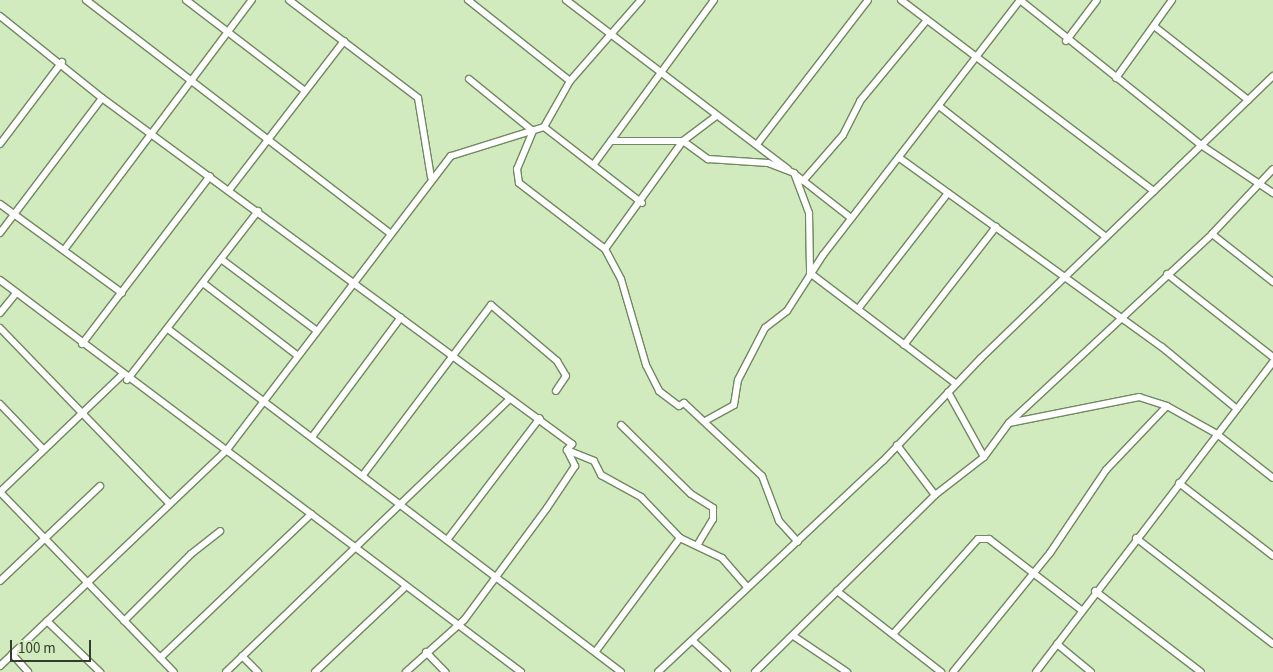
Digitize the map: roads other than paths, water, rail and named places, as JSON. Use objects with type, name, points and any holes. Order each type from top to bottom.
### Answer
[{"type":"street","points":[[86,0],[190,83],[268,138],[390,233]]},
{"type":"street","points":[[186,0],[305,91]]},
{"type":"street","points":[[64,250],[154,133],[252,0]]},
{"type":"street","points":[[289,0],[418,98],[431,177]]},
{"type":"street","points":[[468,0],[570,81]]},
{"type":"street","points":[[566,0],[716,116],[758,143],[851,218]]},
{"type":"street","points":[[0,666],[169,503],[226,451],[431,177],[451,156],[544,128],[570,81],[641,0]]},
{"type":"street","points":[[594,164],[662,74],[714,0]]},
{"type":"street","points":[[758,143],[868,0]]},
{"type":"street","points":[[902,0],[976,58],[1154,191]]},
{"type":"street","points":[[705,421],[734,405],[738,380],[765,328],[787,312],[810,273],[851,218],[901,159],[1020,0],[1066,41],[1201,145],[1273,192]]},
{"type":"street","points":[[1066,41],[1097,0]]},
{"type":"street","points":[[1116,78],[1172,0]]},
{"type":"street","points":[[0,16],[62,62],[102,98],[154,133],[230,189],[510,400],[540,418],[572,444],[568,450]]},
{"type":"street","points":[[803,181],[843,135],[860,101],[927,20]]},
{"type":"street","points":[[1154,26],[1248,100]]},
{"type":"street","points":[[230,189],[344,41]]},
{"type":"street","points":[[0,144],[62,62]]},
{"type":"street","points":[[658,672],[693,642],[748,586],[798,542],[1063,278],[1273,76]]},
{"type":"street","points":[[469,79],[533,131]]},
{"type":"street","points":[[0,233],[102,98]]},
{"type":"street","points":[[939,106],[1106,236]]},
{"type":"street","points":[[605,249],[642,203],[683,141],[716,116]]},
{"type":"street","points":[[544,128],[594,164],[642,203]]},
{"type":"street","points":[[533,131],[517,168],[519,183],[605,249],[639,330],[651,378],[663,395],[679,406],[684,403],[762,476],[779,521],[798,542]]},
{"type":"street","points":[[611,141],[683,141],[708,159],[768,163],[794,173],[809,213],[810,273]]},
{"type":"street","points":[[901,159],[996,227],[1118,319],[1162,347],[1237,409]]},
{"type":"street","points":[[755,672],[795,637],[837,591],[935,495],[984,458],[1009,423],[1118,319],[1212,234],[1261,184],[1273,169]]},
{"type":"street","points":[[82,344],[210,176]]},
{"type":"street","points":[[858,309],[948,193]]},
{"type":"street","points":[[0,204],[122,293]]},
{"type":"street","points":[[174,672],[0,492],[80,414],[125,378],[168,329],[258,211]]},
{"type":"street","points":[[904,345],[996,227]]},
{"type":"street","points":[[1212,234],[1273,282]]},
{"type":"street","points":[[220,259],[316,330]]},
{"type":"street","points":[[810,273],[956,384]]},
{"type":"street","points":[[1167,274],[1273,357]]},
{"type":"street","points":[[0,280],[125,378],[311,514],[404,588],[521,672]]},
{"type":"street","points":[[203,283],[297,355]]},
{"type":"street","points":[[0,313],[16,293]]},
{"type":"street","points":[[364,475],[450,355],[491,305],[557,361],[566,376],[556,391]]},
{"type":"street","points":[[312,437],[401,317]]},
{"type":"street","points":[[0,328],[80,414],[169,503]]},
{"type":"street","points":[[168,329],[264,399],[364,475],[400,505],[596,651],[621,672]]},
{"type":"street","points":[[1036,672],[1080,609],[1272,364]]},
{"type":"street","points":[[948,392],[984,458]]},
{"type":"street","points":[[1009,423],[1139,396],[1167,406],[1217,434],[1273,478]]},
{"type":"street","points":[[226,672],[510,400]]},
{"type":"street","points":[[0,404],[43,449]]},
{"type":"street","points":[[953,672],[1034,573],[1106,470],[1167,406]]},
{"type":"street","points":[[447,540],[540,418]]},
{"type":"street","points":[[621,425],[691,494],[713,508],[713,518],[697,546]]},
{"type":"street","points":[[897,445],[935,495]]},
{"type":"street","points":[[568,450],[594,461],[600,475],[641,497],[680,538],[722,558],[748,586]]},
{"type":"street","points":[[406,672],[456,626],[497,577],[575,466],[568,450]]},
{"type":"street","points":[[1179,483],[1273,556]]},
{"type":"street","points":[[0,581],[100,486]]},
{"type":"street","points":[[160,658],[311,514]]},
{"type":"street","points":[[124,621],[191,554],[220,531]]},
{"type":"street","points":[[596,651],[680,538]]},
{"type":"street","points":[[1136,538],[1273,644]]},
{"type":"street","points":[[894,633],[978,539],[989,539],[1080,609]]},
{"type":"street","points":[[315,672],[404,588]]},
{"type":"street","points":[[837,591],[894,633],[941,672]]},
{"type":"street","points":[[1095,591],[1201,672]]},
{"type":"street","points":[[47,621],[100,672]]},
{"type":"street","points":[[795,637],[847,672]]},
{"type":"street","points":[[693,642],[727,672]]},
{"type":"street","points":[[1057,644],[1091,672]]},
{"type":"street","points":[[426,652],[445,672]]},
{"type":"street","points":[[12,654],[28,672]]},
{"type":"street","points":[[242,656],[258,672]]}]
